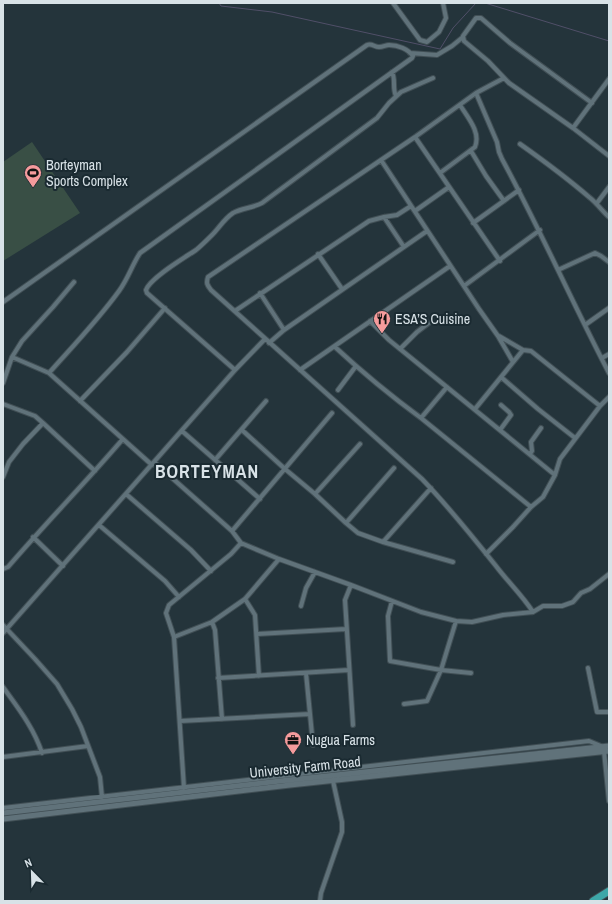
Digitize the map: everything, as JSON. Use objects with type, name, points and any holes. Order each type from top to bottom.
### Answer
[{"type":"highway","points":[[593,901],[609,891]]},
{"type":"street","points":[[393,3],[420,40],[427,42],[439,32],[446,18],[443,3]]},
{"type":"street","points":[[3,302],[367,45],[371,44],[380,47],[389,45],[395,46],[410,53],[437,55],[463,37],[476,18],[480,18],[510,43],[592,103]]},
{"type":"street","points":[[463,37],[464,41],[488,61],[504,78],[608,154]]},
{"type":"street","points":[[49,373],[93,324],[120,290],[140,253],[412,58],[410,53]]},
{"type":"street","points":[[392,72],[394,80],[393,88],[396,96]]},
{"type":"street","points":[[235,370],[146,292],[146,287],[197,249],[228,217],[240,210],[254,207],[262,203],[377,118],[396,96],[405,90],[433,78]]},
{"type":"street","points":[[504,78],[476,93],[415,137],[208,277],[206,281],[207,286],[234,311],[431,488],[453,512],[533,612]]},
{"type":"street","points":[[573,128],[609,79]]},
{"type":"street","points":[[476,93],[497,142],[499,154],[540,230],[584,325],[609,373]]},
{"type":"street","points":[[440,173],[475,148],[477,137],[476,132],[460,105]]},
{"type":"street","points":[[415,137],[500,261]]},
{"type":"street","points":[[520,144],[559,171],[597,203],[609,217]]},
{"type":"street","points":[[471,151],[486,176],[504,201]]},
{"type":"street","points":[[381,160],[450,266],[498,336],[513,362]]},
{"type":"street","points":[[414,211],[449,187]]},
{"type":"street","points":[[597,203],[609,187]]},
{"type":"street","points":[[473,223],[519,190]]},
{"type":"street","points":[[234,311],[369,221],[397,215],[411,206]]},
{"type":"street","points":[[384,217],[404,247]]},
{"type":"street","points":[[464,286],[500,261],[540,230]]},
{"type":"street","points":[[3,633],[235,370],[267,341],[427,231]]},
{"type":"street","points":[[558,270],[595,253],[609,262]]},
{"type":"street","points":[[318,254],[342,289]]},
{"type":"street","points":[[300,370],[450,266]]},
{"type":"street","points":[[3,384],[12,357],[22,341],[74,282]]},
{"type":"street","points":[[260,293],[284,330]]},
{"type":"street","points":[[80,401],[127,352],[165,308]]},
{"type":"street","points":[[584,325],[609,308]]},
{"type":"street","points":[[370,321],[400,349],[554,475]]},
{"type":"street","points":[[400,349],[417,332],[430,322]]},
{"type":"street","points":[[498,336],[523,350],[531,351],[600,406]]},
{"type":"street","points":[[335,347],[356,366],[531,507]]},
{"type":"street","points":[[475,410],[523,350]]},
{"type":"street","points":[[602,358],[609,354]]},
{"type":"street","points":[[12,357],[49,373],[122,440],[153,464],[232,531],[241,543],[278,559],[421,612],[456,621],[472,622],[503,615],[533,612],[543,606],[562,606],[573,602],[581,593],[590,589],[609,574]]},
{"type":"street","points":[[338,390],[356,366]]},
{"type":"street","points":[[501,377],[575,438]]},
{"type":"street","points":[[422,418],[447,386]]},
{"type":"street","points":[[486,554],[531,507],[543,497],[560,459],[609,396]]},
{"type":"street","points":[[215,460],[266,401]]},
{"type":"street","points":[[3,404],[35,416],[95,471]]},
{"type":"street","points":[[500,430],[511,415],[510,412],[501,405]]},
{"type":"street","points":[[232,531],[332,413]]},
{"type":"street","points":[[3,477],[9,462],[43,423]]},
{"type":"street","points":[[530,454],[532,451],[531,442],[541,428]]},
{"type":"street","points":[[242,430],[358,533],[383,542],[453,562]]},
{"type":"street","points":[[182,431],[260,499]]},
{"type":"street","points":[[3,569],[8,567],[33,537],[122,440]]},
{"type":"street","points":[[315,494],[360,444]]},
{"type":"street","points":[[346,523],[394,468]]},
{"type":"street","points":[[383,542],[431,488]]},
{"type":"street","points":[[126,494],[190,550],[211,571]]},
{"type":"street","points":[[99,525],[165,581],[178,597]]},
{"type":"street","points":[[33,537],[63,566]]},
{"type":"street","points":[[184,788],[174,637],[166,613],[169,605],[211,571],[241,543]]},
{"type":"street","points":[[174,637],[212,622],[246,599],[278,559]]},
{"type":"street","points":[[301,606],[306,588],[314,572]]},
{"type":"street","points":[[351,585],[345,600],[353,725]]},
{"type":"street","points":[[246,599],[255,615],[259,676]]},
{"type":"street","points":[[392,601],[388,616],[390,662],[471,673]]},
{"type":"street","points":[[404,704],[427,701],[441,670],[456,621]]},
{"type":"street","points":[[212,622],[222,719]]},
{"type":"street","points":[[3,625],[8,628],[57,684],[72,709],[100,777],[102,797]]},
{"type":"street","points":[[257,634],[346,629]]},
{"type":"street","points":[[588,668],[597,712],[609,712]]},
{"type":"street","points":[[218,678],[349,670]]},
{"type":"street","points":[[306,672],[313,745]]},
{"type":"street","points":[[3,687],[31,727],[38,739],[42,753]]},
{"type":"street","points":[[180,721],[310,714]]},
{"type":"street","points":[[3,808],[589,741],[605,750],[609,801]]},
{"type":"street","points":[[3,758],[88,746]]},
{"type":"street","name":"University Farm Road","points":[[3,819],[605,750],[609,746]]},
{"type":"street","name":"University Farm Road","points":[[3,813],[289,780],[605,750]]},
{"type":"street","points":[[320,901],[321,893],[342,832],[342,822],[333,781]]},
{"type":"green space","name":"Borteyman Sports Complex","points":[[32,142],[80,213],[3,261],[3,162]]},
{"type":"waterway","points":[[219,3],[221,6],[272,12],[440,49],[453,28],[476,3]]},
{"type":"waterway","points":[[485,3],[609,41]]},
{"type":"place","name":"Borteyman Sports Complex","points":[[33,188]]},
{"type":"place","name":"ESA’S Cuisine","points":[[382,334]]},
{"type":"place","name":"Nugua Farms","points":[[293,755]]},
{"type":"district","name":"BORTEYMAN","points":[[207,471]]}]
